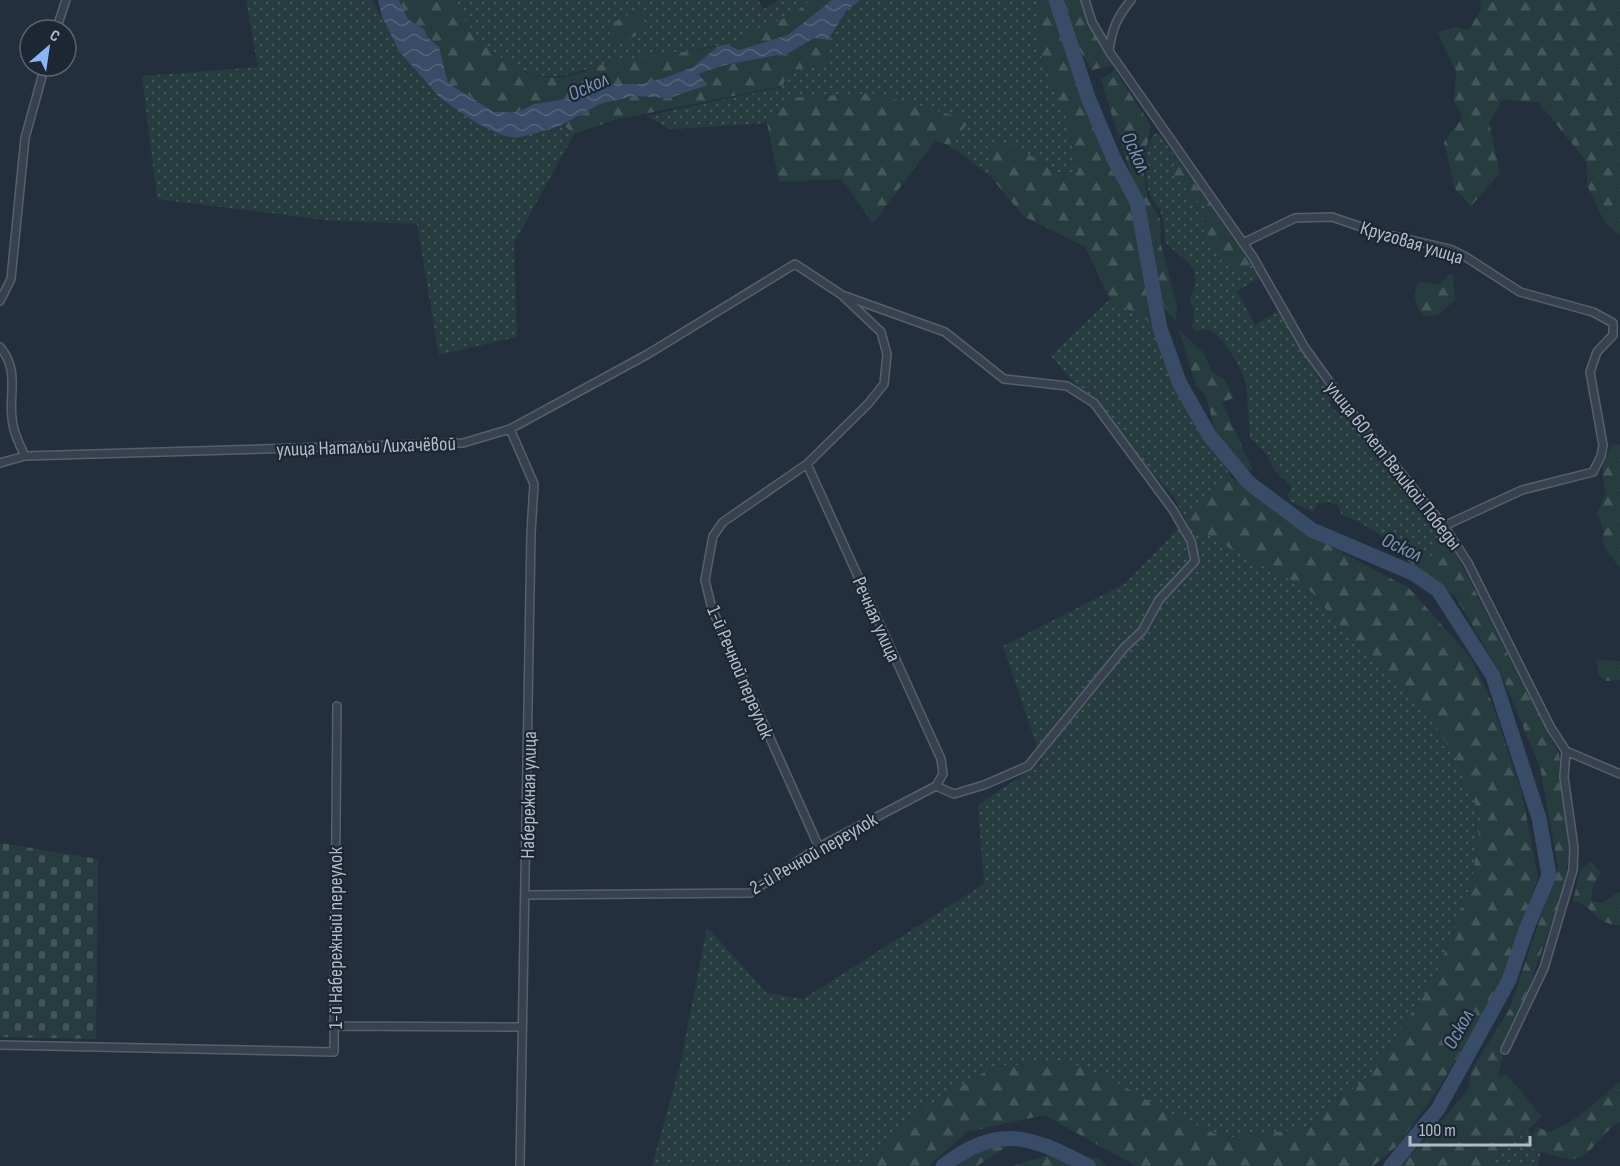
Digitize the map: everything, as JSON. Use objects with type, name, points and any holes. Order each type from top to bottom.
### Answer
[{"type":"street","points":[[60,18],[66,0]]},
{"type":"street","name":"улица 60 лет Великой Победы","points":[[1085,0],[1092,22],[1109,51],[1243,243],[1305,348],[1348,409],[1444,526],[1468,563],[1551,728],[1566,751]]},
{"type":"street","points":[[1109,51],[1112,30],[1118,16],[1131,0]]},
{"type":"street","points":[[0,301],[11,279],[25,138],[42,78]]},
{"type":"street","name":"Круговая улица","points":[[1243,243],[1295,218],[1332,217],[1376,232],[1450,249],[1520,292],[1593,312],[1613,323],[1613,335],[1597,352],[1590,372],[1603,445],[1601,456],[1593,472],[1521,490],[1444,526]]},
{"type":"street","name":"улица Натальи Лихачёвой","points":[[0,464],[24,456],[463,443],[510,429],[648,354],[795,264],[842,295]]},
{"type":"street","points":[[842,295],[945,332],[1004,379],[1067,386],[1094,404],[1173,510],[1191,541],[1195,561],[1159,600],[1142,631],[1124,648],[1028,766],[984,785],[954,794],[936,786]]},
{"type":"street","name":"1-й Речной переулок","points":[[819,847],[712,609],[705,580],[713,536],[723,522],[807,464],[868,404],[884,384],[887,354],[881,332],[842,295]]},
{"type":"street","points":[[0,347],[9,358],[13,375],[12,424],[24,456]]},
{"type":"street","name":"Набережная улица","points":[[510,429],[534,484],[531,533],[527,895],[520,1166]]},
{"type":"street","name":"Речная улица","points":[[807,464],[940,759],[943,774],[936,786]]},
{"type":"street","name":"1-й Набережный переулок","points":[[0,1046],[334,1052],[337,706]]},
{"type":"street","points":[[1505,1050],[1544,968],[1573,870],[1574,848],[1564,777],[1566,751],[1620,774]]},
{"type":"street","name":"2-й Речной переулок","points":[[527,895],[750,893],[819,847],[936,786]]},
{"type":"street","points":[[335,1026],[522,1027]]},
{"type":"green space","points":[[246,0],[372,0],[399,51],[440,98],[478,123],[516,138],[562,125],[574,134],[514,243],[517,337],[439,355],[417,224],[334,221],[157,199],[142,76],[258,67]]},
{"type":"green space","points":[[399,0],[449,0],[472,29],[498,55],[513,66],[546,77],[572,76],[618,60],[718,46],[693,67],[664,78],[641,84],[607,84],[560,100],[534,104],[518,112],[494,112],[448,83],[439,47],[427,37],[425,30],[408,19]]},
{"type":"green space","points":[[449,0],[758,0],[764,9],[778,0],[811,0],[791,16],[743,34],[739,50],[727,44],[561,76],[541,76],[522,70],[490,48]]},
{"type":"green space","points":[[811,0],[832,0],[788,35],[739,50],[743,34],[791,16]]},
{"type":"green space","points":[[860,0],[1036,0],[1039,2],[1039,51],[1066,114],[1078,172],[1057,173],[1016,146],[988,142],[991,177],[949,145],[971,120],[786,98],[767,123],[670,129],[646,116],[782,87],[787,71],[829,64],[828,40],[846,11]]},
{"type":"green space","points":[[1036,0],[1054,0],[1060,6],[1089,100],[1113,157],[1137,202],[1160,328],[1110,299],[1085,247],[1023,216],[991,177],[987,141],[1016,146],[1057,173],[1078,172],[1066,114],[1039,51],[1039,2]]},
{"type":"green space","points":[[1064,0],[1086,0],[1091,16],[1103,34],[1114,65],[1092,70],[1071,36]]},
{"type":"green space","points":[[1480,0],[1620,0],[1620,236],[1605,223],[1587,185],[1587,162],[1538,102],[1502,100],[1489,123],[1500,173],[1471,206],[1455,189],[1444,142],[1463,117],[1454,101],[1456,71],[1437,32],[1456,27],[1469,30],[1481,9]]},
{"type":"green space","points":[[635,11],[644,15],[645,31],[621,43],[611,39],[608,25]]},
{"type":"green space","points":[[814,38],[828,40],[830,64],[787,71],[783,86],[614,120],[574,134],[563,125],[600,104],[634,96],[669,98],[708,85],[697,74],[725,65],[789,53]]},
{"type":"green space","points":[[1115,70],[1151,126],[1143,167],[1147,197],[1160,219],[1161,245],[1177,306],[1176,321],[1168,311],[1155,283],[1139,203],[1101,79]]},
{"type":"green space","points":[[871,93],[971,120],[949,145],[935,141],[873,223],[841,179],[779,182],[767,123],[786,98]]},
{"type":"green space","points":[[1157,132],[1233,232],[1261,277],[1237,291],[1255,325],[1278,311],[1318,377],[1334,397],[1328,402],[1336,412],[1343,407],[1438,526],[1447,542],[1441,542],[1438,558],[1410,551],[1403,557],[1397,553],[1396,544],[1357,521],[1342,515],[1337,505],[1329,502],[1318,504],[1313,512],[1290,501],[1288,495],[1292,486],[1277,473],[1266,454],[1250,438],[1246,382],[1234,357],[1219,337],[1208,329],[1196,331],[1192,327],[1194,312],[1190,298],[1194,287],[1194,271],[1186,260],[1166,243],[1161,215],[1148,188],[1147,153],[1152,137]]},
{"type":"green space","points":[[1175,163],[1180,163],[1187,176],[1206,196],[1206,201],[1214,206],[1251,262],[1244,273],[1222,264],[1221,250],[1211,248],[1203,228],[1205,203],[1192,200],[1171,171]]},
{"type":"green space","points":[[1449,274],[1453,275],[1455,300],[1438,315],[1424,317],[1415,300],[1415,291],[1419,282],[1440,284]]},
{"type":"green space","points":[[1110,299],[1160,328],[1179,382],[1231,477],[1187,521],[1229,548],[1309,589],[1354,642],[1418,700],[1458,761],[1481,820],[1471,886],[1434,980],[1369,1076],[1304,1129],[1225,1138],[1164,1111],[1129,1089],[1071,1063],[995,1066],[923,1109],[866,1166],[652,1166],[680,1065],[707,927],[767,993],[803,999],[984,884],[978,805],[1042,762],[1003,646],[1124,584],[1186,521],[1175,499],[1051,356]]},
{"type":"green space","points":[[1179,330],[1203,352],[1212,372],[1224,379],[1234,398],[1222,402],[1253,471],[1239,465],[1230,449],[1216,434],[1206,396],[1196,386]]},
{"type":"green space","points":[[1615,444],[1620,445],[1620,568],[1604,546],[1604,530],[1597,514],[1606,492],[1602,472],[1604,460]]},
{"type":"green space","points":[[1231,477],[1319,540],[1409,588],[1471,658],[1492,703],[1522,794],[1538,877],[1503,983],[1434,1095],[1398,1145],[1373,1166],[1136,1166],[1044,1115],[967,1132],[929,1166],[866,1166],[923,1109],[995,1066],[1071,1063],[1129,1089],[1164,1111],[1225,1138],[1304,1129],[1369,1076],[1434,980],[1471,886],[1481,820],[1458,761],[1418,700],[1354,642],[1309,589],[1229,548],[1186,521]]},
{"type":"green space","points":[[1441,542],[1447,542],[1455,552],[1559,754],[1570,840],[1565,885],[1528,990],[1508,1033],[1498,1075],[1508,1076],[1542,1117],[1488,1166],[1401,1166],[1468,1090],[1472,1069],[1509,1010],[1558,867],[1540,767],[1502,676],[1456,597],[1403,557],[1417,552],[1438,558],[1435,550]]},
{"type":"green space","points":[[1596,660],[1620,661],[1620,680],[1607,681],[1599,676]]},
{"type":"green space","points":[[0,843],[98,859],[96,1039],[0,1037]]},
{"type":"green space","points":[[1591,861],[1601,873],[1593,886],[1591,901],[1602,903],[1620,891],[1620,925],[1605,922],[1585,906],[1573,902],[1580,870]]},
{"type":"green space","points":[[1620,1081],[1620,1122],[1607,1131],[1583,1155],[1576,1159],[1568,1159],[1527,1147],[1537,1127],[1549,1132],[1559,1128],[1587,1110]]},
{"type":"green space","points":[[1527,1131],[1532,1133],[1527,1147],[1541,1151],[1538,1166],[1488,1166]]},
{"type":"green space","points":[[983,1146],[1008,1146],[977,1166],[952,1166]]},
{"type":"green space","points":[[1048,1155],[1099,1158],[1106,1166],[1013,1166]]},
{"type":"water","points":[[378,0],[399,0],[408,19],[425,30],[427,37],[439,47],[448,83],[494,112],[518,112],[534,104],[560,100],[607,84],[641,84],[664,78],[693,67],[718,46],[727,44],[739,50],[788,35],[832,0],[860,0],[846,11],[828,40],[814,38],[789,53],[725,65],[698,74],[708,85],[669,98],[634,96],[600,104],[562,125],[516,138],[502,135],[478,124],[440,98],[399,51],[382,17]]},
{"type":"waterway","name":"Оскол","points":[[1056,0],[1089,100],[1113,157],[1137,202],[1160,328],[1179,382],[1209,435],[1249,483],[1312,530],[1413,573],[1438,590],[1493,676],[1539,818],[1549,875],[1526,930],[1509,980],[1438,1109],[1391,1166]]},
{"type":"waterway","name":"Оскол","points":[[943,1166],[963,1152],[999,1139],[1032,1141],[1088,1166]]}]
